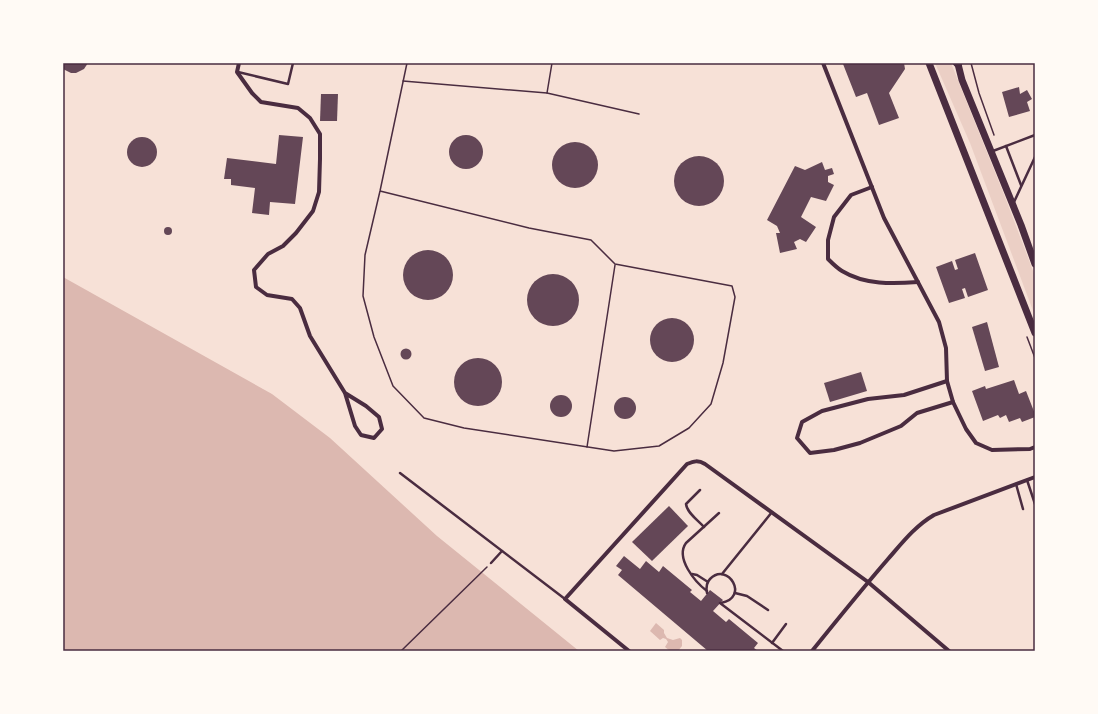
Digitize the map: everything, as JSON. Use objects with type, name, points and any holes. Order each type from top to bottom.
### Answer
[{"type":"main road","points":[[929,63],[1035,333]]},
{"type":"main road","points":[[958,63],[962,80],[992,152],[1035,264]]},
{"type":"street","points":[[239,63],[238,72],[252,93],[261,102],[298,108],[310,118],[320,134],[319,192],[313,211],[296,233],[283,246],[268,254],[254,270],[256,287],[267,294],[292,300],[300,308],[310,336],[345,393],[355,426],[361,435],[374,438],[382,430],[379,417],[366,406],[345,393]]},
{"type":"street","points":[[823,63],[884,218],[939,322],[946,348],[948,381],[953,402],[966,429],[976,443],[992,450],[1030,449],[1035,447]]},
{"type":"street","points":[[872,187],[852,195],[834,217],[828,240],[828,259],[842,271],[861,279],[889,284],[918,282]]},
{"type":"street","points":[[948,381],[904,395],[868,399],[822,410],[802,422],[797,438],[810,453],[834,450],[860,443],[900,426],[917,413],[953,402]]},
{"type":"street","points":[[629,651],[565,599],[687,464],[692,461],[699,461],[705,464],[868,582],[949,651]]},
{"type":"street","points":[[812,651],[868,582],[912,532],[924,521],[934,515],[1035,477]]},
{"type":"lane","points":[[238,72],[288,84],[293,63]]},
{"type":"lane","points":[[992,152],[1035,135]]},
{"type":"lane","points":[[1006,146],[1021,186]]},
{"type":"lane","points":[[1013,205],[1035,158]]},
{"type":"lane","points":[[400,473],[565,599]]},
{"type":"lane","points":[[1027,480],[1035,504]]},
{"type":"lane","points":[[1016,484],[1023,509]]},
{"type":"lane","points":[[700,490],[686,504],[686,507],[704,527]]},
{"type":"lane","points":[[719,513],[686,542],[683,547],[683,559],[696,582],[707,592],[708,582],[715,576],[722,574],[772,512]]},
{"type":"lane","points":[[491,563],[502,551]]},
{"type":"lane","points":[[691,573],[698,575],[708,582]]},
{"type":"lane","points":[[722,574],[733,580],[735,584],[735,593],[729,600],[720,603],[783,651]]},
{"type":"lane","points":[[735,593],[747,596],[768,610]]},
{"type":"lane","points":[[772,643],[786,624]]},
{"type":"path","points":[[380,192],[529,228],[591,240],[615,264],[732,286],[735,298],[723,362],[711,404],[689,428],[659,446],[614,451],[464,428],[424,418],[394,386],[374,337],[363,296],[365,255],[407,63]]},
{"type":"path","points":[[546,93],[552,63]]},
{"type":"path","points":[[403,81],[546,93],[639,114]]},
{"type":"path","points":[[587,447],[615,264]]},
{"type":"path","points":[[401,651],[491,563]]},
{"type":"shaded area","points":[[935,63],[951,63],[1005,197],[1035,276],[1035,316],[970,143]]},
{"type":"shaded area","points":[[63,277],[272,394],[330,438],[437,536],[579,651],[63,651]]},
{"type":"shaded area","points":[[656,623],[664,630],[667,638],[673,640],[680,638],[682,640],[682,646],[678,651],[670,651],[665,647],[668,642],[666,639],[663,638],[660,640],[650,631]]},
{"type":"building","points":[[63,63],[88,63],[84,69],[76,73],[71,73],[63,69]]},
{"type":"building","points":[[904,63],[905,69],[889,93],[899,118],[879,125],[867,93],[856,97],[843,64]]},
{"type":"building","points":[[1019,87],[1020,94],[1027,90],[1032,99],[1027,102],[1030,111],[1009,117],[1002,92]]},
{"type":"building","points":[[321,94],[338,94],[337,121],[320,121]]},
{"type":"building","points":[[279,135],[303,137],[295,204],[270,202],[269,215],[252,213],[255,188],[231,185],[231,179],[224,179],[227,158],[276,164]]},
{"type":"building","points":[[469,135],[476,137],[481,142],[483,152],[481,162],[476,167],[463,169],[456,167],[451,162],[449,149],[451,142],[456,137]]},
{"type":"building","points":[[142,137],[153,141],[157,152],[153,163],[142,167],[131,163],[127,152],[131,141]]},
{"type":"building","points":[[570,142],[580,142],[588,146],[594,152],[598,160],[598,170],[594,178],[588,184],[580,188],[570,188],[562,184],[556,178],[552,170],[552,160],[556,152],[562,146]]},
{"type":"building","points":[[699,156],[713,160],[720,167],[724,181],[720,195],[713,202],[699,206],[685,202],[678,195],[674,181],[678,167],[685,160]]},
{"type":"building","points":[[822,162],[825,170],[832,168],[834,174],[828,176],[828,182],[834,185],[826,201],[811,197],[801,217],[816,227],[806,242],[800,239],[794,242],[797,249],[780,253],[776,233],[780,233],[777,226],[767,220],[795,166],[805,170]]},
{"type":"building","points":[[166,227],[170,227],[172,231],[170,235],[166,235],[164,233],[164,229]]},
{"type":"building","points":[[433,250],[438,251],[446,257],[452,265],[452,285],[446,293],[438,299],[423,300],[418,299],[410,293],[404,285],[403,270],[404,265],[410,257],[418,251]]},
{"type":"building","points":[[975,253],[988,290],[968,297],[965,288],[962,289],[965,298],[949,303],[936,267],[952,261],[955,270],[958,269],[955,260]]},
{"type":"building","points":[[553,274],[563,276],[571,282],[577,290],[579,300],[577,310],[571,318],[563,324],[553,326],[543,324],[535,318],[529,310],[527,300],[529,290],[535,282],[543,276]]},
{"type":"building","points":[[668,318],[676,318],[688,324],[694,336],[694,344],[688,356],[676,362],[668,362],[656,356],[650,344],[650,336],[656,324]]},
{"type":"building","points":[[987,322],[999,367],[985,371],[972,327]]},
{"type":"building","points":[[404,349],[408,349],[410,350],[410,358],[404,359],[401,356],[401,352]]},
{"type":"building","points":[[473,358],[483,358],[495,365],[502,377],[502,387],[495,399],[483,406],[473,406],[465,402],[458,395],[454,387],[454,377],[458,369],[465,362]]},
{"type":"building","points":[[861,372],[867,391],[830,402],[824,383]]},
{"type":"building","points":[[1014,380],[1019,394],[1026,391],[1035,417],[1022,422],[1020,418],[1009,422],[1006,415],[1000,418],[998,415],[983,421],[972,391],[985,386],[986,389]]},
{"type":"building","points":[[561,395],[569,398],[572,406],[569,414],[561,417],[553,414],[550,406],[553,398]]},
{"type":"building","points":[[625,397],[633,400],[636,408],[633,416],[625,419],[617,416],[614,408],[617,400]]},
{"type":"building","points":[[669,506],[688,526],[652,561],[632,542]]},
{"type":"building","points":[[624,556],[640,569],[646,561],[659,572],[663,566],[692,590],[690,592],[701,601],[710,590],[723,600],[713,611],[726,622],[729,619],[758,643],[754,648],[758,651],[708,651],[618,575],[622,570],[616,566]]}]
